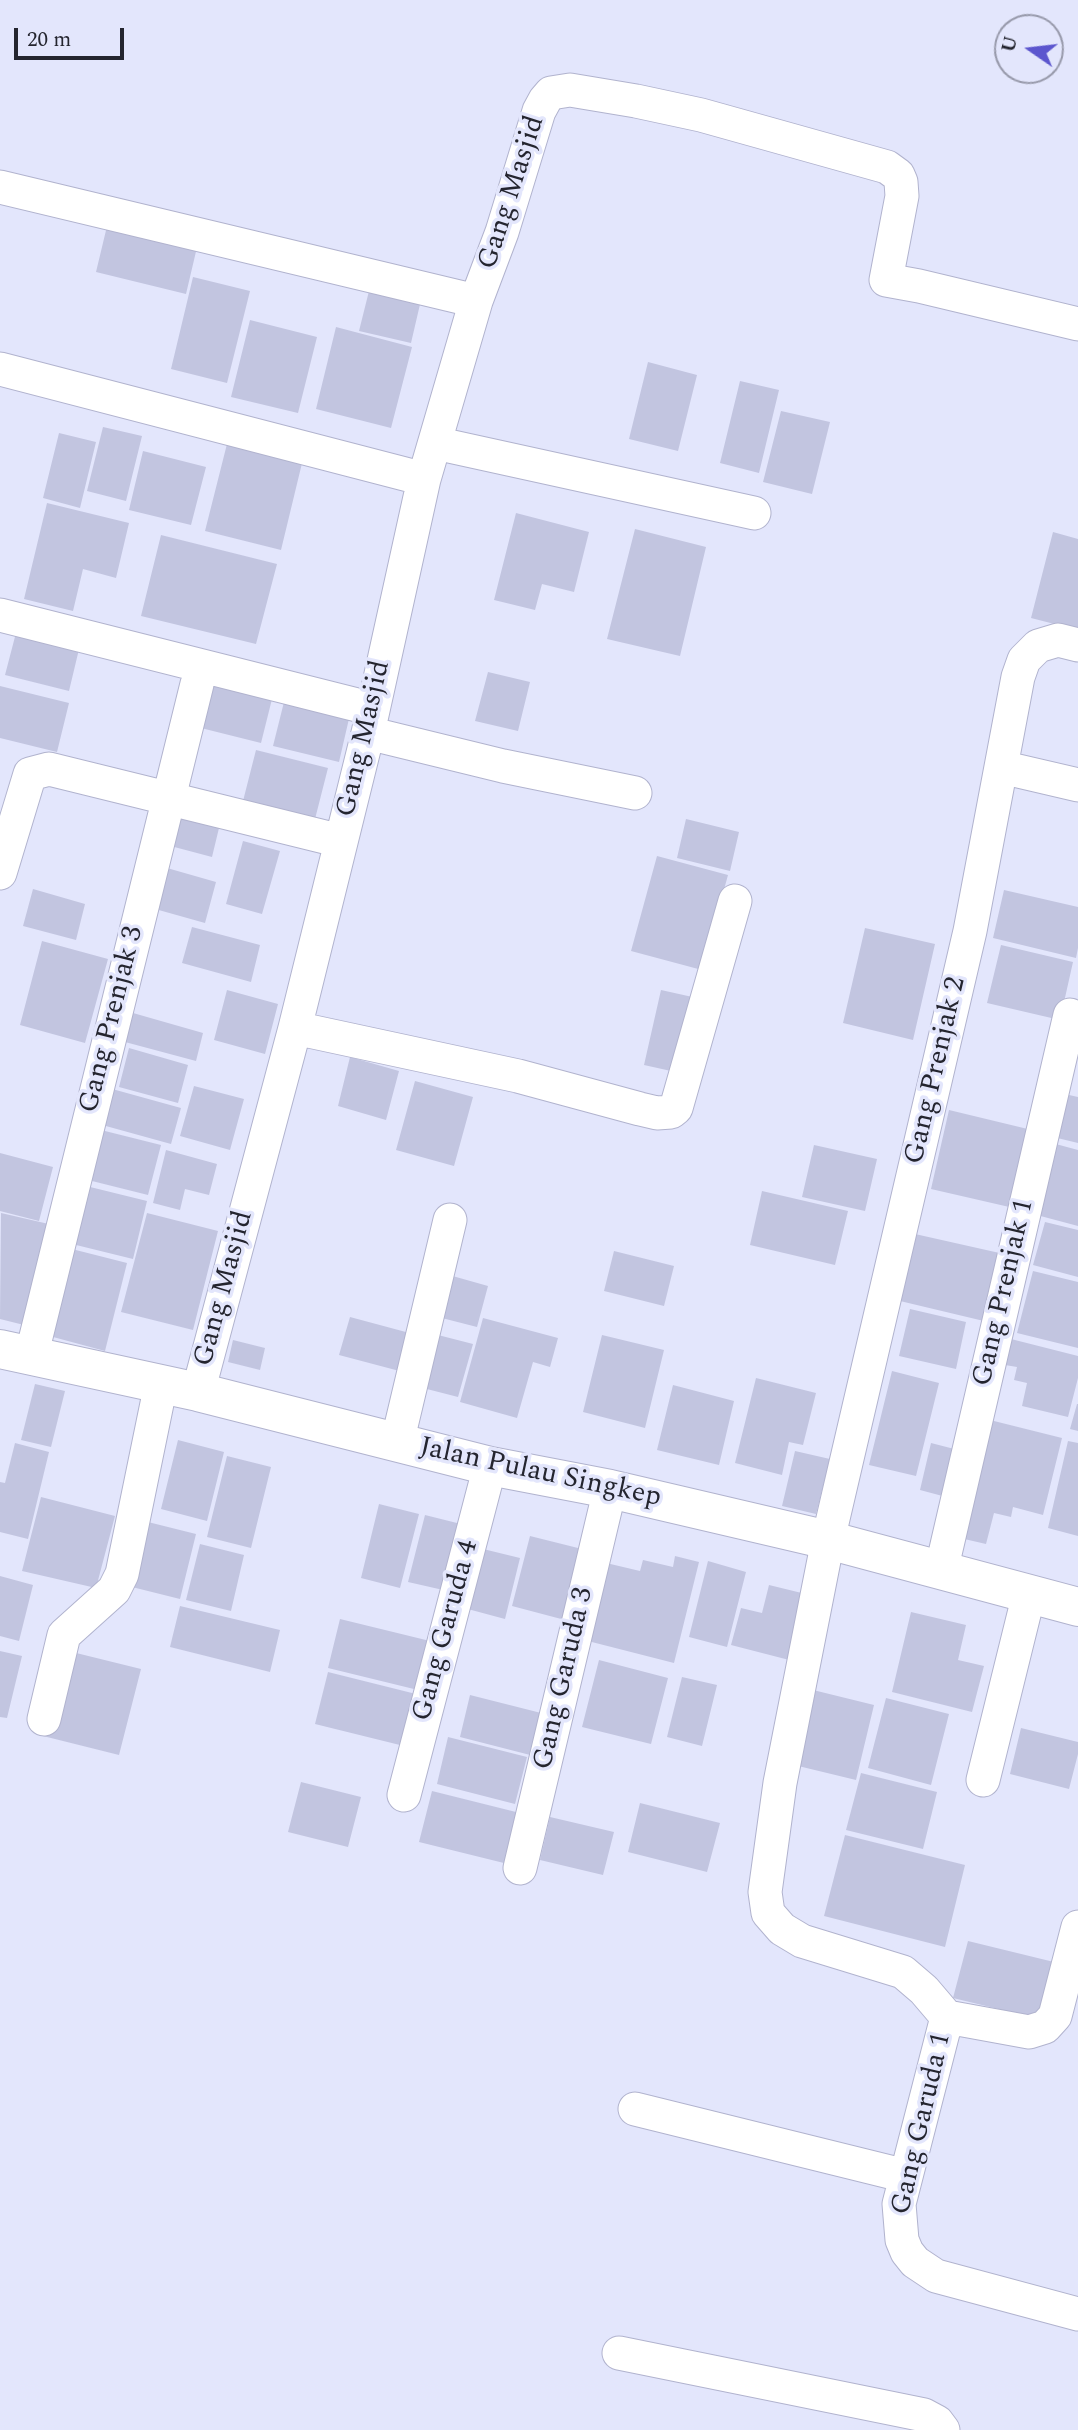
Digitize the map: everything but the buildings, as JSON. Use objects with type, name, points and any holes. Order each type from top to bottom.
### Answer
[{"type":"street","name":"Gang Masjid","points":[[198,1392],[295,1028],[371,721],[424,479],[476,301],[502,232],[539,111],[551,93],[582,91],[701,115],[887,167],[898,175],[902,196],[886,280],[1078,324]]},
{"type":"street","points":[[0,187],[476,301]]},
{"type":"street","points":[[0,369],[424,479]]},
{"type":"street","points":[[435,443],[754,513]]},
{"type":"street","points":[[0,615],[371,721],[503,766],[635,793]]},
{"type":"street","name":"Gang Prenjak 2","points":[[947,2017],[924,1990],[903,1972],[802,1941],[782,1929],[768,1913],[765,1892],[780,1783],[828,1540],[970,931],[1018,677],[1024,660],[1038,646],[1058,640],[1078,645]]},
{"type":"street","name":"Gang Prenjak 3","points":[[15,1353],[197,684]]},
{"type":"street","points":[[1001,767],[1078,785]]},
{"type":"street","points":[[0,873],[30,775],[49,769],[341,841]]},
{"type":"street","points":[[295,1028],[518,1076],[648,1111],[671,1112],[676,1108],[735,901]]},
{"type":"street","name":"Gang Prenjak 1","points":[[941,1571],[1070,1015]]},
{"type":"street","points":[[397,1443],[450,1220]]},
{"type":"street","name":"Jalan Pulau Singkep","points":[[15,1353],[198,1392],[490,1466],[610,1489],[828,1540],[1078,1607]]},
{"type":"street","points":[[44,1719],[64,1635],[114,1590],[121,1574],[161,1384]]},
{"type":"street","name":"Gang Garuda 4","points":[[404,1795],[490,1466]]},
{"type":"street","name":"Gang Garuda 3","points":[[520,1868],[610,1489]]},
{"type":"street","points":[[983,1780],[1029,1594]]},
{"type":"street","name":"Gang Garuda 1","points":[[1078,1927],[1055,2016],[1045,2027],[1029,2032],[947,2017],[899,2204],[902,2240],[915,2262],[936,2276],[1078,2314]]},
{"type":"street","points":[[635,2109],[906,2176]]},
{"type":"street","points":[[618,2353],[924,2415],[937,2422],[943,2430]]}]
